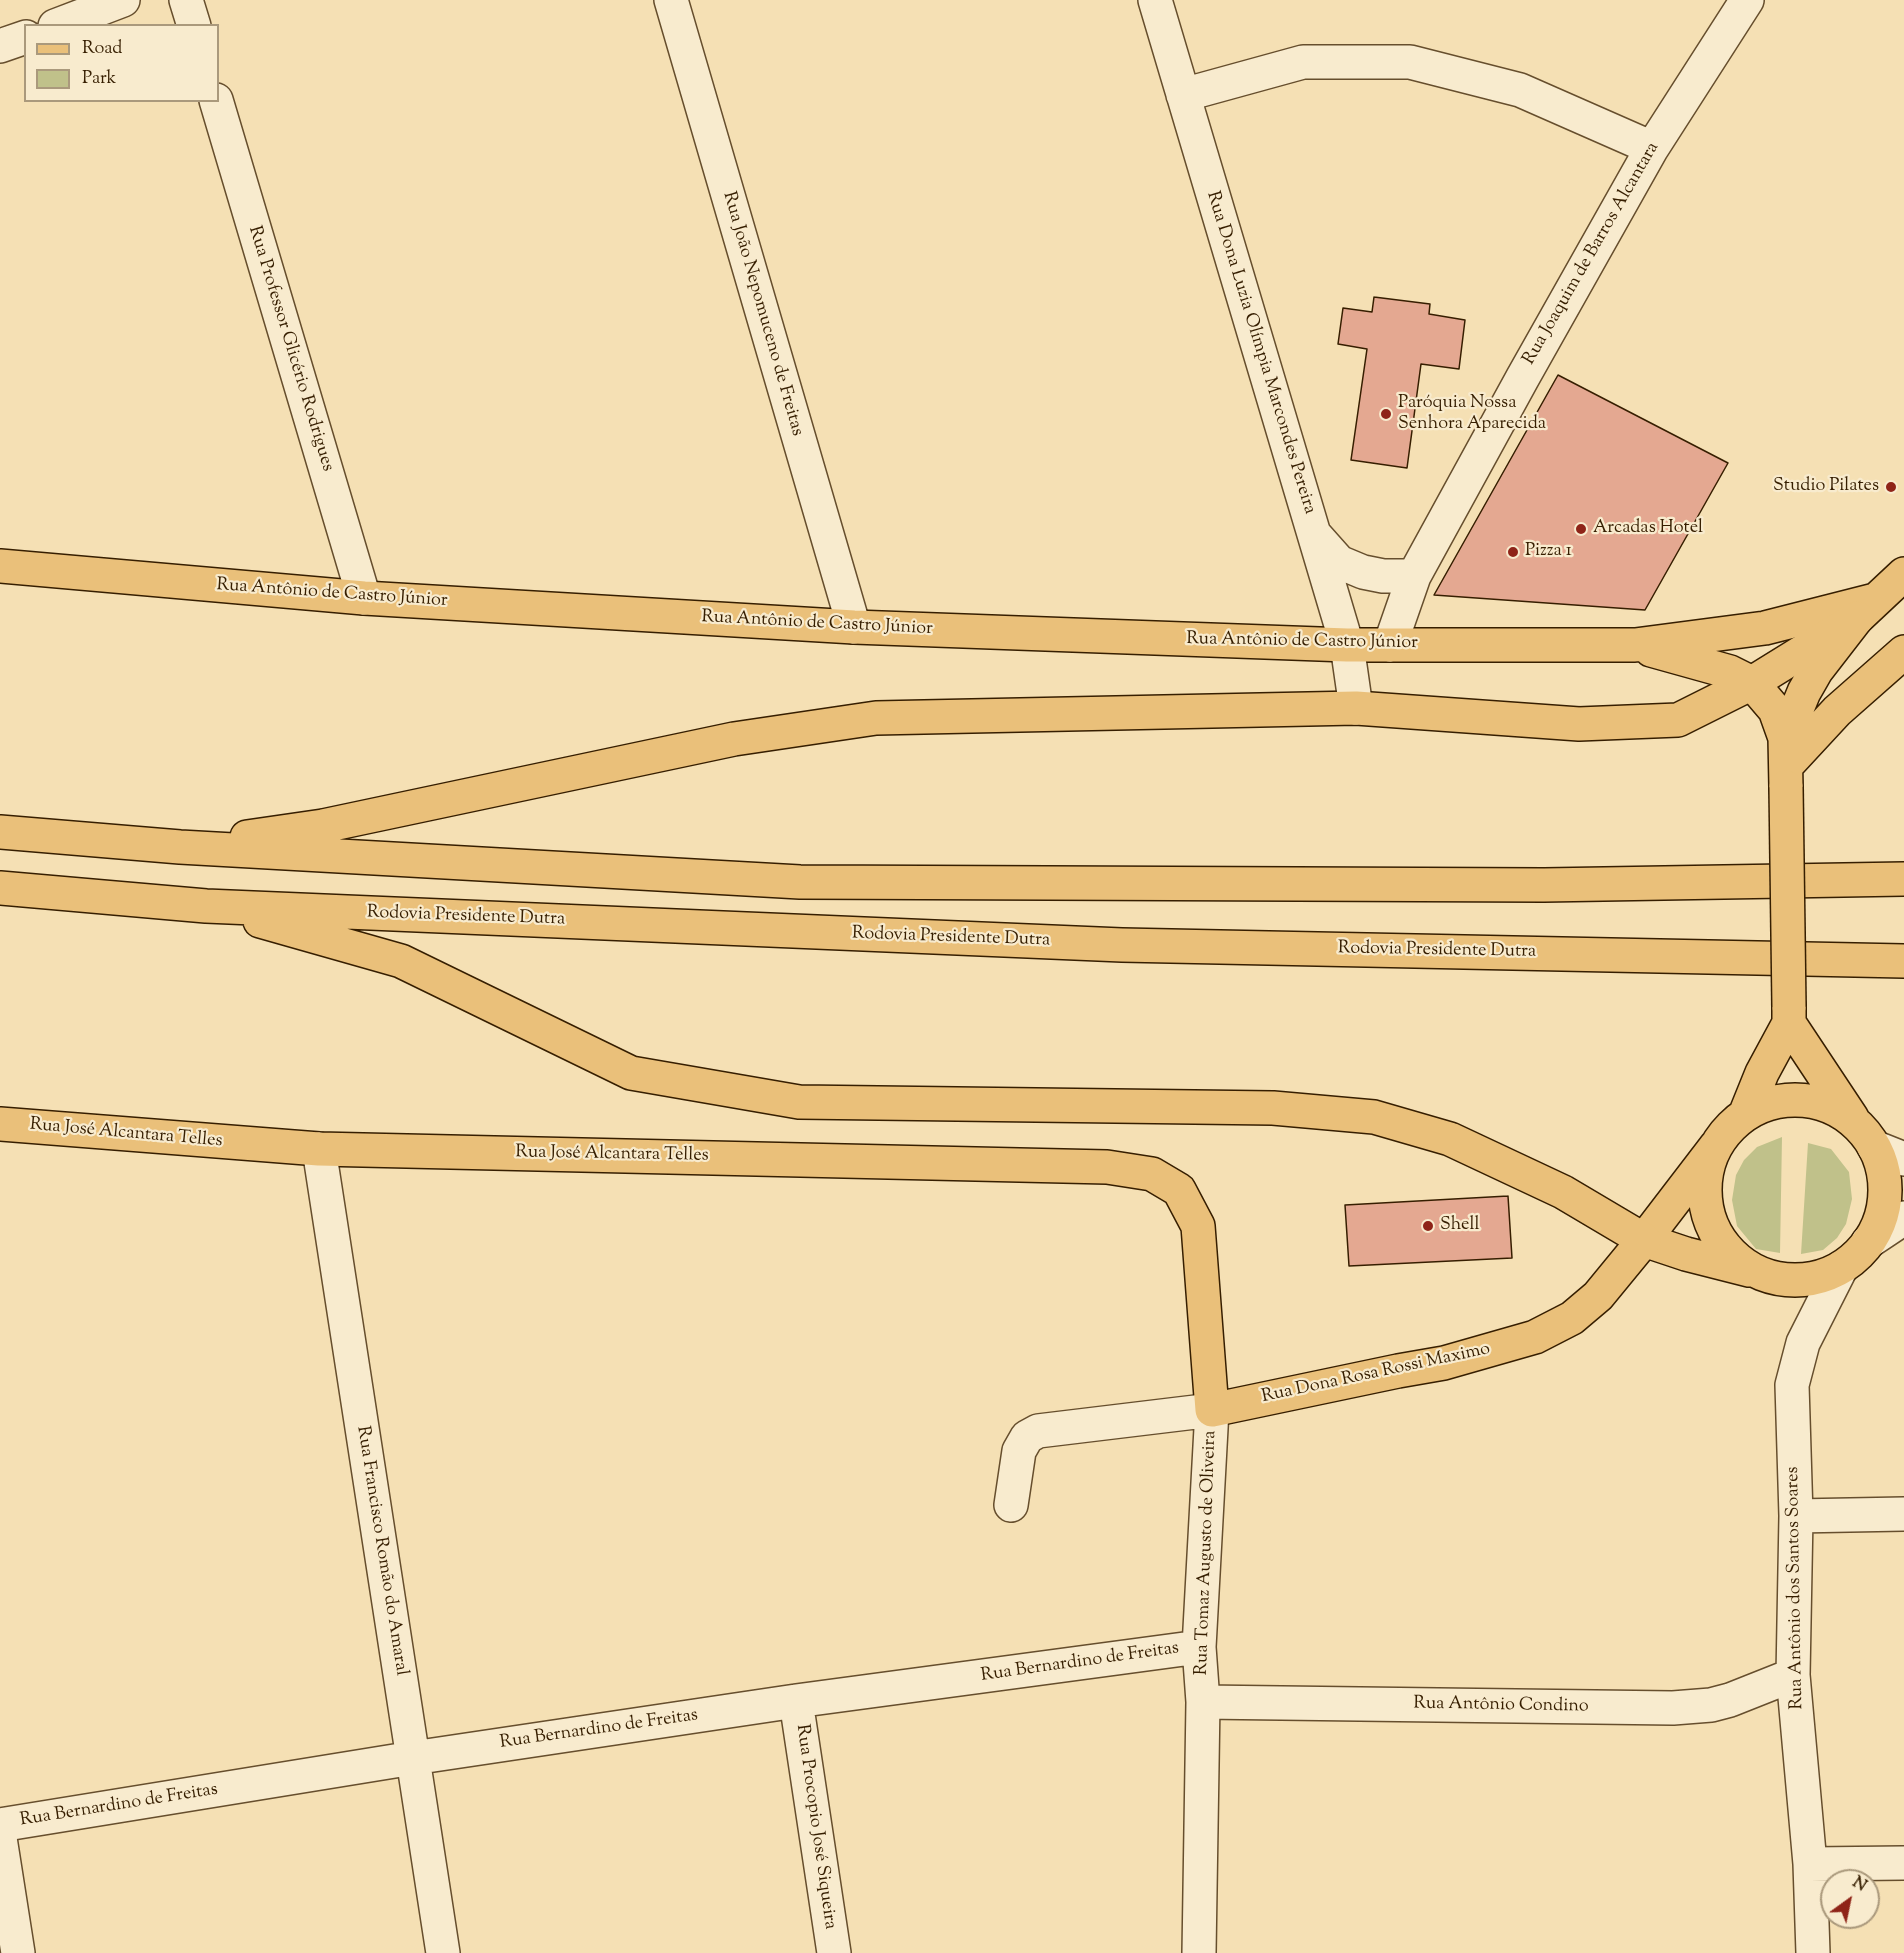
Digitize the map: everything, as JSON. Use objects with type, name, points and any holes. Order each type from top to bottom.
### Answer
[{"type":"main road","name":"Rua Antônio de Castro Júnior","points":[[0,566],[364,598],[854,627],[1347,645],[1635,645]]},
{"type":"main road","points":[[1786,764],[1804,692],[1812,678],[1866,609],[1904,574]]},
{"type":"main road","points":[[1635,645],[1765,628],[1866,609]]},
{"type":"main road","points":[[180,847],[323,826],[734,739],[876,718],[1356,708],[1579,724],[1678,720],[1752,683],[1866,609]]},
{"type":"main road","points":[[1635,645],[1730,672],[1752,683],[1775,710],[1786,764],[1789,1015],[1745,1114]]},
{"type":"main road","points":[[1786,764],[1837,711],[1904,652]]},
{"type":"main road","points":[[0,832],[180,847],[800,882],[1544,885],[1904,879]]},
{"type":"main road","name":"Rodovia Presidente Dutra","points":[[0,888],[206,906],[1122,945],[1904,961]]},
{"type":"main road","points":[[206,906],[401,961],[631,1073],[799,1102],[1273,1108],[1374,1117],[1450,1139],[1563,1192],[1644,1240],[1686,1254],[1788,1280],[1815,1278],[1840,1268],[1860,1253],[1876,1230],[1884,1203],[1884,1174],[1865,1136],[1820,1073],[1789,1015]]},
{"type":"main road","points":[[1761,1274],[1735,1258],[1715,1234],[1706,1205],[1706,1174],[1716,1146],[1728,1128],[1745,1114],[1772,1103],[1802,1100],[1831,1108],[1865,1136]]},
{"type":"main road","name":"Rua José Alcantara Telles","points":[[0,1124],[319,1149],[1107,1167],[1152,1174],[1179,1190],[1198,1226]]},
{"type":"main road","name":"Rua Dona Rosa Rossi Maximo","points":[[1212,1410],[1444,1363],[1535,1337],[1572,1318],[1598,1296],[1716,1146]]},
{"type":"main road","name":"Rua Tomaz Augusto de Oliveira","points":[[1198,1226],[1212,1410]]},
{"type":"street","points":[[60,24],[123,0]]},
{"type":"street","points":[[186,0],[193,24]]},
{"type":"street","name":"Rua João Nepomuceno de Freitas","points":[[671,0],[854,627]]},
{"type":"street","name":"Rua Dona Luzia Olímpia Marcondes Pereira","points":[[1155,0],[1347,645],[1356,708]]},
{"type":"street","name":"Rua Joaquim de Barros Alcantara","points":[[1390,645],[1414,576],[1522,377],[1652,148],[1747,0]]},
{"type":"street","points":[[0,46],[24,38]]},
{"type":"street","points":[[1183,95],[1303,62],[1410,62],[1520,90],[1652,148]]},
{"type":"street","name":"Rua Professor Glicério Rodrigues","points":[[217,102],[364,598]]},
{"type":"street","points":[[1314,533],[1339,562],[1363,572],[1383,576],[1414,576]]},
{"type":"street","points":[[1865,1136],[1904,1159]]},
{"type":"street","name":"Rua Francisco Romão do Amaral","points":[[319,1149],[443,1953]]},
{"type":"street","points":[[1868,1242],[1904,1218]]},
{"type":"street","name":"Rua Antônio dos Santos Soares","points":[[1813,1953],[1810,1864],[1793,1675],[1796,1515],[1792,1385],[1803,1343],[1840,1268]]},
{"type":"street","points":[[1011,1505],[1019,1451],[1027,1437],[1038,1431],[1212,1410]]},
{"type":"street","name":"Rua Tomaz Augusto de Oliveira","points":[[1199,1953],[1203,1702],[1199,1647],[1212,1410]]},
{"type":"street","points":[[1796,1515],[1904,1514]]},
{"type":"street","name":"Rua Bernardino de Freitas","points":[[0,1825],[413,1758],[796,1701],[1199,1647]]},
{"type":"street","name":"Rua Antônio Condino","points":[[1203,1702],[1672,1708],[1711,1705],[1730,1700],[1793,1675]]},
{"type":"street","name":"Rua Procopio José Siqueira","points":[[796,1701],[834,1953]]},
{"type":"street","points":[[0,1838],[18,1953]]},
{"type":"street","points":[[1810,1864],[1904,1863]]},
{"type":"green space","points":[[1782,1137],[1780,1253],[1756,1249],[1737,1226],[1732,1200],[1736,1175],[1744,1160],[1757,1147]]},
{"type":"green space","points":[[1808,1143],[1831,1149],[1849,1172],[1852,1199],[1846,1224],[1837,1238],[1823,1250],[1801,1254]]},
{"type":"building","name":"Paróquia Nossa Senhora Aparecida","points":[[1374,297],[1430,304],[1429,314],[1465,320],[1459,369],[1421,364],[1407,468],[1351,460],[1367,349],[1338,344],[1343,308],[1372,312]]},
{"type":"building","name":"Arcadas Hotel","points":[[1558,375],[1728,463],[1645,610],[1434,595]]},
{"type":"building","name":"Shell","points":[[1508,1196],[1512,1258],[1349,1266],[1345,1205]]},
{"type":"place","name":"Paróquia Nossa Senhora Aparecida","points":[[1386,414]]},
{"type":"place","name":"Studio Pilates","points":[[1891,487]]},
{"type":"place","name":"Arcadas Hotel","points":[[1581,529]]},
{"type":"place","name":"Pizza 1","points":[[1513,552]]},
{"type":"place","name":"Shell","points":[[1428,1226]]}]
